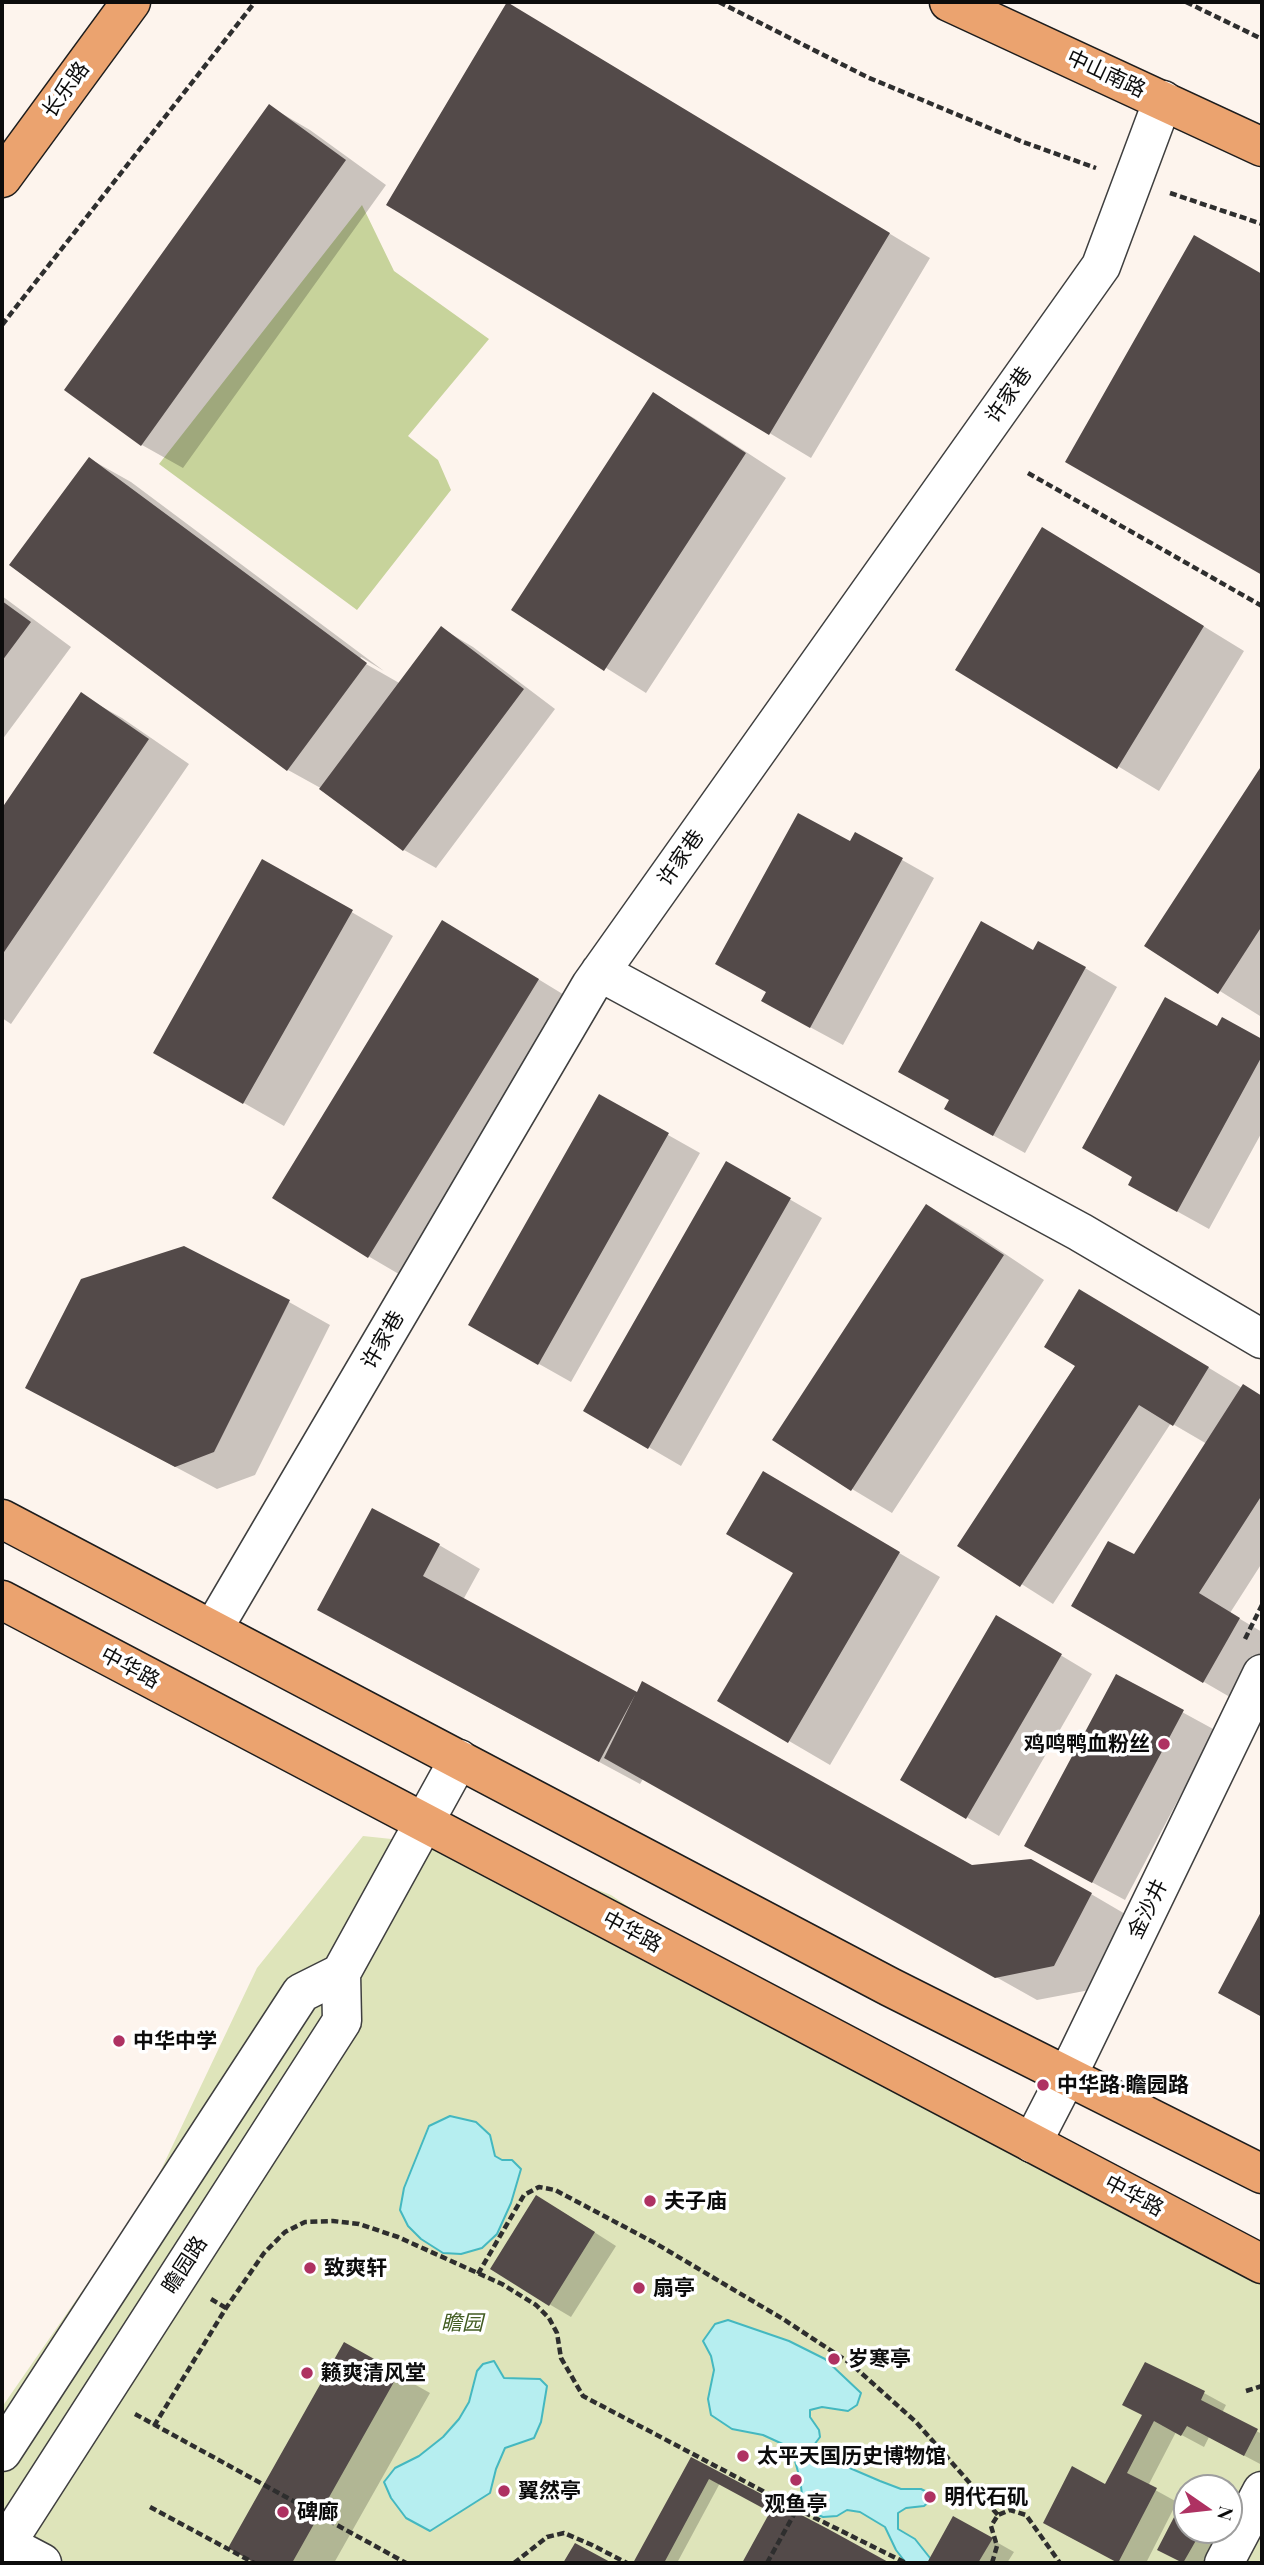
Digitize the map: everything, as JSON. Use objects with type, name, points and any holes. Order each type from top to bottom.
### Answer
[{"type":"main road","name":"长乐路","points":[[2,178],[131,2]]},
{"type":"main road","name":"中山南路","points":[[950,2],[1262,148]]},
{"type":"main road","points":[[2,1519],[890,1987],[1262,2174]]},
{"type":"main road","name":"中华路","points":[[2,1600],[1262,2264]]},
{"type":"street","name":"许家巷","points":[[213,1629],[600,972],[1101,266],[1133,181],[1157,97]]},
{"type":"street","points":[[600,972],[1080,1232],[1262,1339]]},
{"type":"street","name":"金沙井","points":[[1032,2143],[1262,1674]]},
{"type":"street","points":[[2,2452],[301,1993],[341,1973],[459,1759]]},
{"type":"street","name":"瞻园路","points":[[4,2547],[342,2021],[341,1973]]},
{"type":"street","points":[[1224,2563],[1262,2491]]},
{"type":"street","points":[[4,2547],[42,2563]]},
{"type":"path","points":[[2,325],[255,2]]},
{"type":"path","points":[[719,2],[867,77],[1023,142],[1262,224]]},
{"type":"path","points":[[1186,2],[1262,39]]},
{"type":"path","points":[[1028,473],[1262,606]]},
{"type":"path","points":[[478,2274],[524,2195],[539,2187],[555,2190],[655,2243],[783,2319],[850,2363],[916,2422],[998,2515]]},
{"type":"path","points":[[406,2563],[154,2426],[226,2308],[264,2253],[285,2232],[305,2222],[359,2224],[398,2237],[502,2284],[536,2305],[549,2318],[557,2333],[561,2358],[583,2396],[797,2510],[906,2563]]},
{"type":"path","points":[[1246,2390],[1262,2386]]},
{"type":"path","points":[[150,2507],[254,2563]]},
{"type":"path","points":[[767,2563],[797,2510]]},
{"type":"path","points":[[992,2563],[997,2546],[991,2526],[998,2515],[1010,2510],[1027,2515],[1060,2563]]},
{"type":"path","points":[[514,2563],[547,2537],[564,2533],[592,2544],[627,2563]]},
{"type":"green space","points":[[362,205],[394,271],[489,339],[408,436],[438,460],[451,490],[357,610],[159,464]]},
{"type":"green space","name":"夫子庙","points":[[363,1836],[496,1850],[611,1895],[744,1985],[1170,2209],[1262,2285],[1262,2563],[2,2563],[2,2407],[150,2193],[257,1968]]},
{"type":"water","points":[[450,2116],[476,2122],[490,2135],[495,2156],[502,2160],[512,2160],[521,2169],[511,2203],[497,2234],[482,2248],[461,2254],[443,2253],[421,2239],[408,2226],[400,2210],[404,2188],[429,2126]]},
{"type":"water","points":[[728,2320],[789,2341],[825,2359],[861,2393],[857,2405],[848,2411],[822,2407],[810,2410],[810,2417],[819,2430],[820,2437],[814,2445],[824,2457],[880,2481],[901,2489],[921,2489],[929,2493],[930,2501],[924,2506],[906,2508],[898,2513],[898,2529],[915,2539],[934,2563],[906,2563],[885,2527],[860,2512],[847,2510],[837,2516],[823,2517],[809,2511],[803,2502],[793,2454],[787,2446],[763,2435],[732,2429],[711,2415],[708,2399],[714,2370],[711,2356],[703,2341],[715,2324]]},
{"type":"water","points":[[494,2361],[504,2378],[540,2379],[547,2386],[541,2422],[534,2438],[505,2448],[490,2493],[430,2531],[406,2518],[391,2498],[384,2482],[395,2468],[419,2456],[443,2437],[459,2419],[469,2402],[477,2371],[483,2364]]},
{"type":"building","points":[[507,2],[890,233],[769,435],[386,205]]},
{"type":"building","points":[[269,104],[346,160],[141,446],[64,390]]},
{"type":"building","points":[[1194,235],[1262,274],[1262,575],[1065,462]]},
{"type":"building","points":[[653,392],[746,453],[604,671],[511,610]]},
{"type":"building","points":[[89,457],[367,663],[287,771],[9,565]]},
{"type":"building","points":[[1042,527],[1204,626],[1117,769],[955,670]]},
{"type":"building","points":[[2,601],[31,622],[2,661]]},
{"type":"building","points":[[441,626],[524,689],[403,851],[319,789]]},
{"type":"building","points":[[81,692],[149,739],[2,955],[2,808]]},
{"type":"building","points":[[1262,765],[1262,926],[1218,994],[1144,946]]},
{"type":"building","points":[[798,813],[850,841],[855,832],[903,858],[810,1028],[761,1001],[766,992],[715,964]]},
{"type":"building","points":[[262,859],[353,910],[243,1104],[153,1053]]},
{"type":"building","points":[[442,920],[539,979],[368,1258],[272,1198]]},
{"type":"building","points":[[981,921],[1033,950],[1038,941],[1086,967],[993,1136],[944,1109],[949,1100],[898,1072]]},
{"type":"building","points":[[1165,997],[1217,1026],[1222,1017],[1262,1039],[1262,1056],[1177,1212],[1128,1185],[1132,1177],[1082,1148]]},
{"type":"building","points":[[599,1094],[669,1133],[538,1365],[468,1325]]},
{"type":"building","points":[[726,1161],[791,1198],[648,1449],[583,1411]]},
{"type":"building","points":[[926,1204],[1004,1255],[851,1491],[772,1440]]},
{"type":"building","points":[[184,1246],[290,1300],[214,1452],[175,1467],[25,1388],[81,1279]]},
{"type":"building","points":[[1079,1289],[1209,1367],[1173,1426],[1139,1405],[1020,1587],[957,1546],[1075,1366],[1044,1347]]},
{"type":"building","points":[[1243,1384],[1262,1396],[1262,1495],[1199,1593],[1240,1618],[1203,1683],[1071,1606],[1108,1541],[1134,1554]]},
{"type":"building","points":[[763,1471],[900,1552],[788,1743],[717,1701],[793,1573],[726,1534]]},
{"type":"building","points":[[372,1508],[440,1544],[423,1576],[637,1692],[642,1681],[972,1865],[1031,1859],[1092,1893],[1054,1966],[995,1978],[604,1758],[635,1695],[599,1762],[317,1610]]},
{"type":"building","points":[[996,1615],[1062,1654],[966,1819],[900,1780]]},
{"type":"building","points":[[1116,1674],[1184,1710],[1092,1883],[1024,1846]]},
{"type":"building","points":[[1262,1910],[1262,2017],[1218,1993]]},
{"type":"building","points":[[536,2195],[595,2232],[549,2306],[490,2269]]},
{"type":"building","points":[[344,2342],[399,2373],[292,2563],[255,2563],[228,2548]]},
{"type":"building","points":[[1145,2362],[1205,2391],[1201,2400],[1258,2429],[1244,2456],[1187,2426],[1181,2436],[1154,2421],[1127,2473],[1157,2488],[1118,2563],[1043,2523],[1072,2466],[1105,2484],[1142,2415],[1122,2405]]},
{"type":"building","points":[[691,2457],[890,2563],[742,2563],[770,2512],[709,2479],[664,2563],[633,2563]]},
{"type":"building","points":[[953,2516],[993,2538],[978,2563],[927,2563]]},
{"type":"building","points":[[1173,2519],[1173,2544],[1194,2544],[1183,2563],[1157,2550]]},
{"type":"building","points":[[575,2543],[612,2563],[563,2563]]},
{"type":"place","name":"鸡鸣鸭血粉丝","points":[[1164,1744]]},
{"type":"place","name":"中华中学","points":[[119,2041]]},
{"type":"place","name":"中华路·瞻园路","points":[[1043,2085]]},
{"type":"place","name":"夫子庙","points":[[650,2201]]},
{"type":"place","name":"致爽轩","points":[[310,2268]]},
{"type":"place","name":"扇亭","points":[[639,2288]]},
{"type":"place","name":"岁寒亭","points":[[834,2359]]},
{"type":"place","name":"籁爽清风堂","points":[[307,2373]]},
{"type":"place","name":"太平天国历史博物馆","points":[[743,2456]]},
{"type":"place","name":"观鱼亭","points":[[796,2480]]},
{"type":"place","name":"翼然亭","points":[[504,2491]]},
{"type":"place","name":"明代石矶","points":[[930,2497]]},
{"type":"place","name":"碑廊","points":[[283,2512]]},
{"type":"park label","name":"瞻园","points":[[462,2323]]}]
